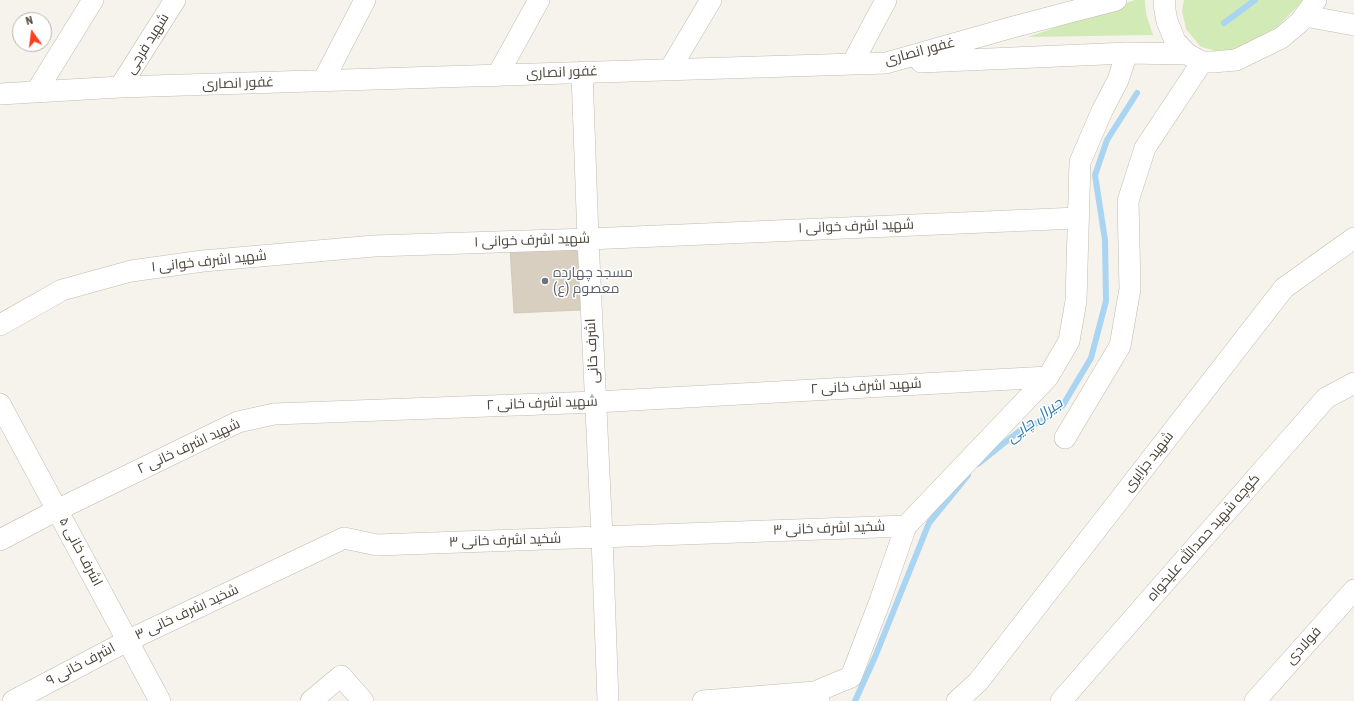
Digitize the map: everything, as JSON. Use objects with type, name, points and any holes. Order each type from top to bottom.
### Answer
[{"type":"street","points":[[36,92],[93,0]]},
{"type":"street","name":"شهید فرجی","points":[[120,87],[175,0]]},
{"type":"street","points":[[323,81],[365,0]]},
{"type":"street","points":[[497,76],[539,0]]},
{"type":"street","points":[[670,69],[711,0]]},
{"type":"street","points":[[852,64],[886,0]]},
{"type":"street","name":"غفور انصاری","points":[[0,94],[120,87],[886,63],[1012,26],[1116,0]]},
{"type":"street","points":[[1165,0],[1164,5],[1167,21],[1175,41],[1194,58]]},
{"type":"street","points":[[886,63],[1126,52],[1236,60],[1280,38],[1311,8],[1354,25]]},
{"type":"street","points":[[703,701],[817,697],[851,677],[880,601],[906,526],[1048,377],[1069,341],[1076,301],[1080,162],[1102,111],[1118,80],[1126,52]]},
{"type":"street","points":[[1065,438],[1120,346],[1130,289],[1128,201],[1145,148],[1194,58]]},
{"type":"street","name":"اشرف خانی","points":[[582,72],[608,701]]},
{"type":"street","name":"شهید اشرف خوانی ۱","points":[[0,325],[62,290],[131,271],[203,261],[374,246],[588,239],[1078,218]]},
{"type":"street","name":"شهید جزایری","points":[[957,701],[978,682],[1284,288],[1354,238]]},
{"type":"street","name":"شهید اشرف خانی ۲","points":[[0,540],[57,510],[238,422],[274,414],[596,402],[1048,377]]},
{"type":"street","name":"کوچه شهید حمدالله علیخواه","points":[[1060,701],[1326,398],[1354,383]]},
{"type":"street","name":"اشرف خانی ۵","points":[[0,404],[160,701]]},
{"type":"street","name":"شخید اشرف خانی ۳","points":[[127,641],[344,538],[377,545],[906,526]]},
{"type":"street","name":"فولادی","points":[[1255,701],[1354,590]]},
{"type":"street","name":"اشرف خانی ۹","points":[[13,701],[127,641]]},
{"type":"street","points":[[311,701],[341,676],[363,701]]},
{"type":"green space","points":[[1135,0],[1145,0],[1146,14],[1153,35],[1028,37]]},
{"type":"green space","points":[[1184,0],[1304,0],[1277,27],[1239,48],[1220,52],[1201,47],[1186,29],[1182,11]]},
{"type":"building","name":"مسجد چهارده معصوم (ع)","points":[[570,245],[578,253],[580,310],[514,313],[510,247]]},
{"type":"waterway","name":"جیرال چایی","points":[[1224,23],[1255,0]]},
{"type":"waterway","name":"جیرال چایی","points":[[978,464],[1018,432],[1041,421],[1063,405],[1091,358],[1106,301],[1105,240],[1095,175],[1107,140],[1137,93]]},
{"type":"waterway","name":"جیرال چایی","points":[[855,701],[875,657],[929,523],[968,475]]},
{"type":"place","name":"مسجد چهارده معصوم (ع)","points":[[545,281]]}]
